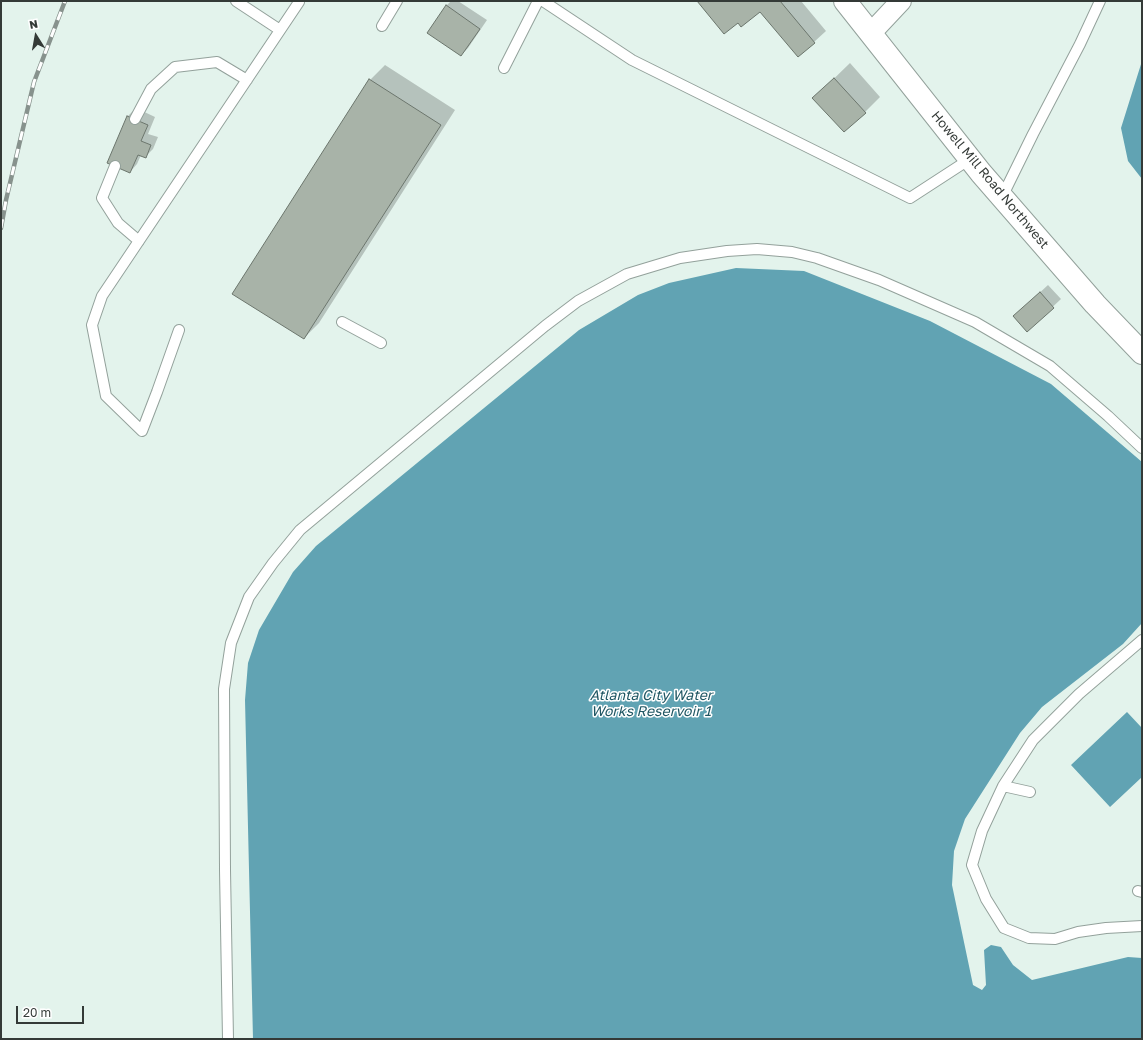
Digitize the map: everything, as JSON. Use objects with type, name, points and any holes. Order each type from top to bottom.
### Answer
[{"type":"main road","name":"Howell Mill Road Northwest","points":[[845,1],[970,159],[1002,197],[1095,304],[1142,352]]},
{"type":"street","points":[[871,33],[902,1]]},
{"type":"lane","points":[[236,1],[280,30]]},
{"type":"lane","points":[[382,26],[397,1]]},
{"type":"lane","points":[[504,68],[538,1]]},
{"type":"lane","points":[[543,1],[632,60],[910,198],[970,159]]},
{"type":"lane","points":[[1002,197],[1080,44],[1100,1]]},
{"type":"lane","points":[[179,330],[142,431],[106,396],[92,325],[102,296],[299,2]]},
{"type":"lane","points":[[135,119],[151,89],[175,67],[217,62],[247,80]]},
{"type":"lane","points":[[115,166],[102,198],[118,223],[139,241]]},
{"type":"lane","points":[[228,1039],[224,688],[231,643],[249,597],[273,563],[300,530],[539,331],[578,301],[628,274],[680,258],[727,251],[757,249],[792,252],[817,258],[879,280],[975,322],[1050,366],[1108,416],[1142,448]]},
{"type":"lane","points":[[342,322],[381,343]]},
{"type":"lane","points":[[1142,640],[1079,694],[1033,740],[1003,786],[982,831],[972,865],[986,899],[1004,928],[1029,938],[1055,939],[1078,932],[1106,928],[1142,926]]},
{"type":"lane","points":[[1003,786],[1030,792]]},
{"type":"water","points":[[1142,61],[1142,179],[1128,161],[1121,128]]},
{"type":"water","name":"Atlanta City Water Works Reservoir 1","points":[[736,268],[804,271],[930,321],[1051,384],[1142,462],[1142,623],[1123,644],[1042,707],[1020,733],[965,819],[954,851],[952,885],[973,985],[982,990],[986,985],[984,950],[991,945],[1001,947],[1013,965],[1032,980],[1128,957],[1142,958],[1142,1039],[253,1039],[245,700],[248,663],[259,630],[293,572],[316,546],[579,330],[638,295],[669,283]]},
{"type":"water","points":[[1127,712],[1142,728],[1142,777],[1110,807],[1071,765]]},
{"type":"building","points":[[697,1],[780,1],[815,43],[798,57],[760,12],[741,27],[738,23],[724,34]]},
{"type":"building","points":[[446,5],[480,29],[461,56],[427,33]]},
{"type":"building","points":[[834,78],[866,113],[844,132],[812,98]]},
{"type":"building","points":[[369,79],[441,125],[304,339],[232,294]]},
{"type":"building","points":[[127,116],[148,125],[141,141],[151,145],[146,158],[138,155],[130,173],[107,163]]},
{"type":"building","points":[[1040,292],[1054,308],[1027,332],[1013,316]]},
{"type":"railway","points":[[1,228],[6,200],[34,82],[65,1]]}]
